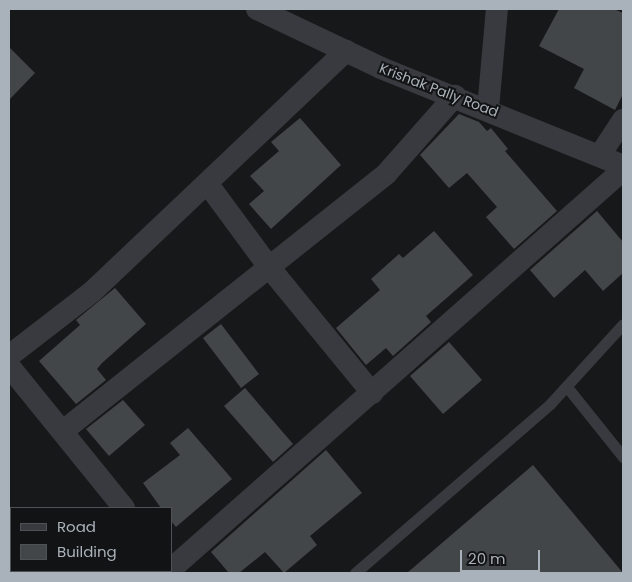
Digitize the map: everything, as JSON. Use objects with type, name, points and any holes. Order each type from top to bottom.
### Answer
[{"type":"street","name":"Krishak Pally Road","points":[[257,9],[346,51],[623,166]]},
{"type":"street","points":[[488,109],[497,9]]},
{"type":"street","points":[[9,356],[93,291],[346,51]]},
{"type":"street","points":[[63,431],[387,173],[455,96]]},
{"type":"street","points":[[600,155],[623,120]]},
{"type":"street","points":[[172,568],[623,170]]},
{"type":"street","points":[[207,183],[269,267],[372,393]]},
{"type":"street","points":[[9,366],[123,507]]},
{"type":"lane","points":[[355,573],[566,387],[623,324]]},
{"type":"lane","points":[[566,387],[623,457]]},
{"type":"building","points":[[559,9],[614,9],[623,13],[623,94],[615,110],[574,88],[584,69],[539,46]]},
{"type":"building","points":[[9,47],[35,73],[9,100]]},
{"type":"building","points":[[459,114],[479,122],[487,131],[491,128],[508,149],[505,151],[557,211],[514,249],[486,217],[497,207],[467,173],[449,188],[420,155]]},
{"type":"building","points":[[300,118],[341,165],[271,229],[249,204],[264,191],[250,176],[279,151],[271,142]]},
{"type":"building","points":[[597,211],[623,242],[623,273],[603,291],[585,270],[554,298],[530,270]]},
{"type":"building","points":[[434,231],[473,275],[426,316],[431,322],[393,356],[386,348],[366,365],[336,328],[380,290],[371,279],[399,254],[403,258]]},
{"type":"building","points":[[115,288],[146,324],[102,363],[97,369],[106,380],[76,404],[39,361],[80,325],[76,320]]},
{"type":"building","points":[[221,324],[259,374],[241,388],[203,338]]},
{"type":"building","points":[[449,342],[482,380],[443,414],[410,376]]},
{"type":"building","points":[[245,388],[293,444],[273,462],[224,406]]},
{"type":"building","points":[[123,400],[145,425],[109,456],[86,429]]},
{"type":"building","points":[[188,428],[232,479],[176,527],[172,522],[172,507],[160,507],[143,483],[180,455],[170,443]]},
{"type":"building","points":[[326,450],[362,493],[310,536],[317,545],[284,573],[265,552],[239,573],[229,573],[211,552]]},
{"type":"building","points":[[533,465],[623,573],[407,573]]}]
